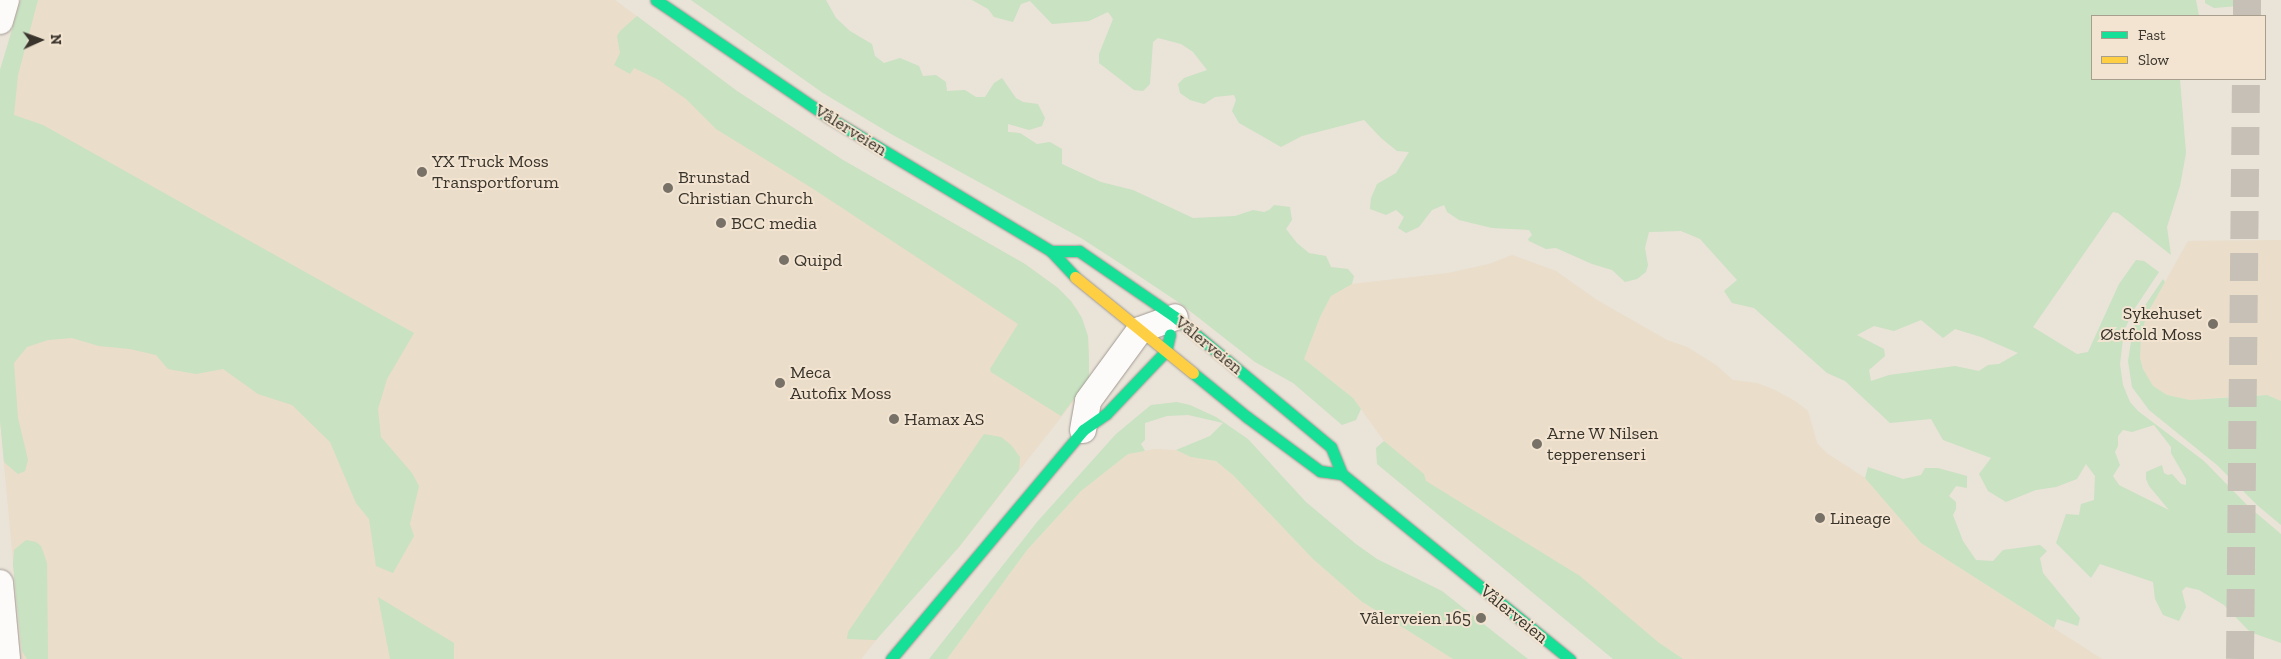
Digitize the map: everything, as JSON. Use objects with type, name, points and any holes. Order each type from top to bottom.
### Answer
[{"type":"street","points":[[0,21],[6,0]]},
{"type":"street","name":"Vålerveien","points":[[656,0],[828,117],[1051,251],[1069,272],[1247,417],[1320,471],[1342,474]]},
{"type":"street","name":"Vålerveien","points":[[1051,251],[1079,251],[1175,317],[1331,446],[1342,474],[1570,659]]},
{"type":"street","points":[[1084,430],[1088,401],[1140,330],[1175,317]]},
{"type":"street","points":[[892,659],[1084,430],[1106,414],[1166,351],[1175,317]]},
{"type":"street","points":[[0,583],[7,659]]},
{"type":"shaded area","points":[[21,0],[615,0],[737,91],[843,160],[1025,264],[1058,288],[1077,309],[1088,336],[1089,361],[1077,397],[959,547],[898,613],[861,659],[22,659],[0,420],[0,70]]},
{"type":"shaded area","name":"Sykehuset Østfold Moss","points":[[2281,240],[2281,401],[2267,395],[2190,400],[2167,395],[2153,386],[2143,369],[2140,358],[2141,335],[2147,314],[2188,241]]},
{"type":"shaded area","points":[[1512,255],[1556,271],[1597,300],[1667,340],[1687,347],[1716,365],[1733,380],[1757,383],[1795,401],[1808,411],[1817,443],[1828,454],[1865,478],[1921,543],[2102,659],[1683,659],[1658,642],[1627,659],[1383,445],[1384,441],[1353,398],[1304,359],[1320,317],[1331,296],[1352,284],[1448,273],[1489,264]]},
{"type":"shaded area","points":[[1155,449],[1176,450],[1191,457],[1216,461],[1234,476],[1312,558],[1361,601],[1453,659],[947,659],[1027,550],[1081,491],[1128,454]]},
{"type":"green space","points":[[21,0],[38,0],[18,75],[14,115],[43,125],[414,333],[387,379],[378,409],[381,437],[412,473],[419,486],[410,524],[414,536],[393,573],[376,566],[369,519],[356,503],[330,442],[292,405],[258,394],[223,369],[196,374],[168,369],[156,355],[130,349],[99,346],[72,338],[48,340],[27,347],[14,363],[18,418],[28,460],[25,471],[18,474],[4,462],[0,420],[0,70]]},
{"type":"green space","points":[[691,0],[826,0],[836,18],[850,31],[872,44],[875,56],[884,63],[900,58],[919,66],[923,76],[936,75],[946,82],[947,91],[965,90],[976,97],[985,97],[994,83],[1002,78],[1016,98],[1023,102],[1038,104],[1045,118],[1042,126],[1029,130],[1008,124],[1008,132],[1020,133],[1037,144],[1050,142],[1062,149],[1062,164],[1101,182],[1133,190],[1193,218],[1235,216],[1253,210],[1264,212],[1274,205],[1290,207],[1292,220],[1286,229],[1297,243],[1309,253],[1326,256],[1331,267],[1348,269],[1354,276],[1352,284],[1331,296],[1320,317],[1304,359],[1353,398],[1361,409],[1356,420],[1342,425],[1293,383],[1255,362],[1181,304],[1118,262],[1081,238],[891,134],[823,93]]},
{"type":"green space","points":[[972,0],[2196,0],[2199,15],[2091,15],[2091,80],[2180,80],[2186,153],[2180,186],[2167,227],[2171,255],[2118,213],[2113,212],[2033,327],[2077,354],[2088,352],[2119,284],[2136,260],[2144,261],[2159,272],[2133,311],[2124,331],[2120,364],[2123,385],[2130,402],[2138,411],[2204,461],[2249,507],[2281,534],[2281,643],[2250,632],[2224,605],[2199,590],[2186,587],[2182,591],[2186,607],[2179,621],[2163,615],[2155,599],[2153,582],[2100,564],[2091,578],[2056,543],[2066,514],[2079,515],[2081,504],[2094,500],[2095,476],[2086,464],[2077,479],[2056,487],[2036,490],[2006,502],[1988,491],[1979,474],[1991,458],[1943,440],[1931,419],[1890,423],[1845,381],[1827,373],[1754,308],[1732,303],[1724,291],[1737,280],[1700,239],[1681,231],[1649,232],[1645,248],[1648,265],[1646,272],[1637,279],[1625,282],[1612,270],[1592,264],[1556,248],[1546,249],[1529,241],[1528,239],[1532,235],[1529,230],[1492,228],[1459,220],[1447,212],[1444,205],[1432,210],[1419,227],[1406,233],[1398,228],[1404,217],[1396,210],[1386,215],[1370,209],[1371,198],[1377,184],[1396,173],[1409,152],[1397,151],[1364,120],[1302,136],[1281,147],[1239,123],[1232,111],[1236,100],[1234,95],[1215,97],[1204,104],[1190,100],[1180,93],[1178,84],[1184,78],[1207,70],[1193,52],[1181,44],[1158,38],[1153,42],[1150,84],[1143,91],[1134,90],[1099,63],[1099,54],[1113,19],[1108,12],[1089,21],[1052,24],[1030,1],[1021,4],[1013,22],[994,17],[988,9]],"holes":[[[1921,320],[1943,338],[1955,329],[1981,337],[2018,353],[1999,364],[1988,365],[1979,371],[1955,366],[1889,375],[1871,381],[1869,370],[1885,356],[1884,349],[1857,335],[1874,326],[1894,331]],[[2154,425],[2171,447],[2171,453],[2186,479],[2186,485],[2181,484],[2172,474],[2164,473],[2162,465],[2146,472],[2149,486],[2169,510],[2119,485],[2113,476],[2120,465],[2115,452],[2118,446],[2118,436],[2123,430],[2132,432]]]},
{"type":"green space","points":[[2205,0],[2257,0],[2238,6],[2214,8],[2205,3]]},
{"type":"green space","points":[[637,16],[737,91],[843,160],[1025,264],[1058,288],[1071,301],[1082,318],[1088,336],[1089,361],[1089,379],[1061,416],[991,372],[990,369],[1018,324],[815,190],[716,129],[686,99],[659,80],[634,68],[630,74],[614,65],[620,53],[617,36]]},
{"type":"green space","points":[[2163,279],[2165,282],[2147,314],[2141,335],[2140,358],[2143,369],[2153,386],[2167,395],[2190,400],[2267,395],[2281,401],[2281,525],[2257,505],[2217,465],[2149,410],[2132,387],[2128,361],[2133,329],[2146,304]]},
{"type":"green space","points":[[1177,402],[1190,405],[1216,417],[1248,439],[1306,502],[1356,544],[1377,559],[1442,591],[1528,659],[1453,659],[1361,601],[1312,558],[1234,476],[1216,461],[1191,457],[1176,450],[1210,436],[1223,423],[1188,415],[1167,416],[1145,423],[1145,440],[1141,444],[1145,451],[1128,454],[1081,491],[1027,550],[947,659],[929,659],[1037,522],[1116,434],[1151,405]]},
{"type":"green space","points":[[984,434],[1001,437],[1011,445],[1020,457],[1019,470],[959,547],[876,640],[847,639],[848,632]]},
{"type":"green space","points":[[1384,441],[1424,474],[1426,481],[1580,576],[1658,642],[1683,659],[1613,659],[1377,464],[1376,448]]},
{"type":"green space","points":[[1868,467],[1903,479],[1921,475],[1925,468],[1938,468],[1967,476],[1967,488],[1956,486],[1949,496],[1956,502],[1956,509],[1953,515],[1963,541],[1976,560],[1993,561],[2003,550],[2040,545],[2047,551],[2040,558],[2043,573],[2080,618],[2078,626],[2057,619],[2054,628],[1921,543],[1865,478]]},
{"type":"green space","points":[[26,540],[36,542],[41,546],[47,563],[48,659],[27,659],[22,651],[13,565],[14,550]]},
{"type":"green space","points":[[378,597],[454,643],[454,659],[390,659]]},
{"type":"tunnel","points":[[2247,0],[2247,15]]},
{"type":"tunnel","points":[[2240,659],[2246,80]]},
{"type":"traffic: fast","points":[[656,0],[828,117],[1051,251],[1075,277]]},
{"type":"traffic: fast","points":[[1051,251],[1079,251],[1175,317],[1331,447],[1342,474],[1570,659]]},
{"type":"traffic: fast","points":[[891,659],[1083,430],[1106,414],[1166,351],[1170,334]]},
{"type":"traffic: fast","points":[[1193,373],[1247,417],[1320,471],[1342,474]]},
{"type":"traffic: slow","points":[[1075,277],[1193,373]]},
{"type":"place","name":"YX Truck Moss Transportforum","points":[[422,172]]},
{"type":"place","name":"Brunstad Christian Church","points":[[668,188]]},
{"type":"place","name":"BCC media","points":[[721,223]]},
{"type":"place","name":"Quipd","points":[[784,260]]},
{"type":"place","name":"Sykehuset Østfold Moss","points":[[2213,324]]},
{"type":"place","name":"Meca Autofix Moss","points":[[780,383]]},
{"type":"place","name":"Hamax AS","points":[[894,419]]},
{"type":"place","name":"Arne W Nilsen tepperenseri","points":[[1537,444]]},
{"type":"place","name":"Lineage","points":[[1820,518]]},
{"type":"place","name":"Vålerveien 165","points":[[1481,618]]}]
